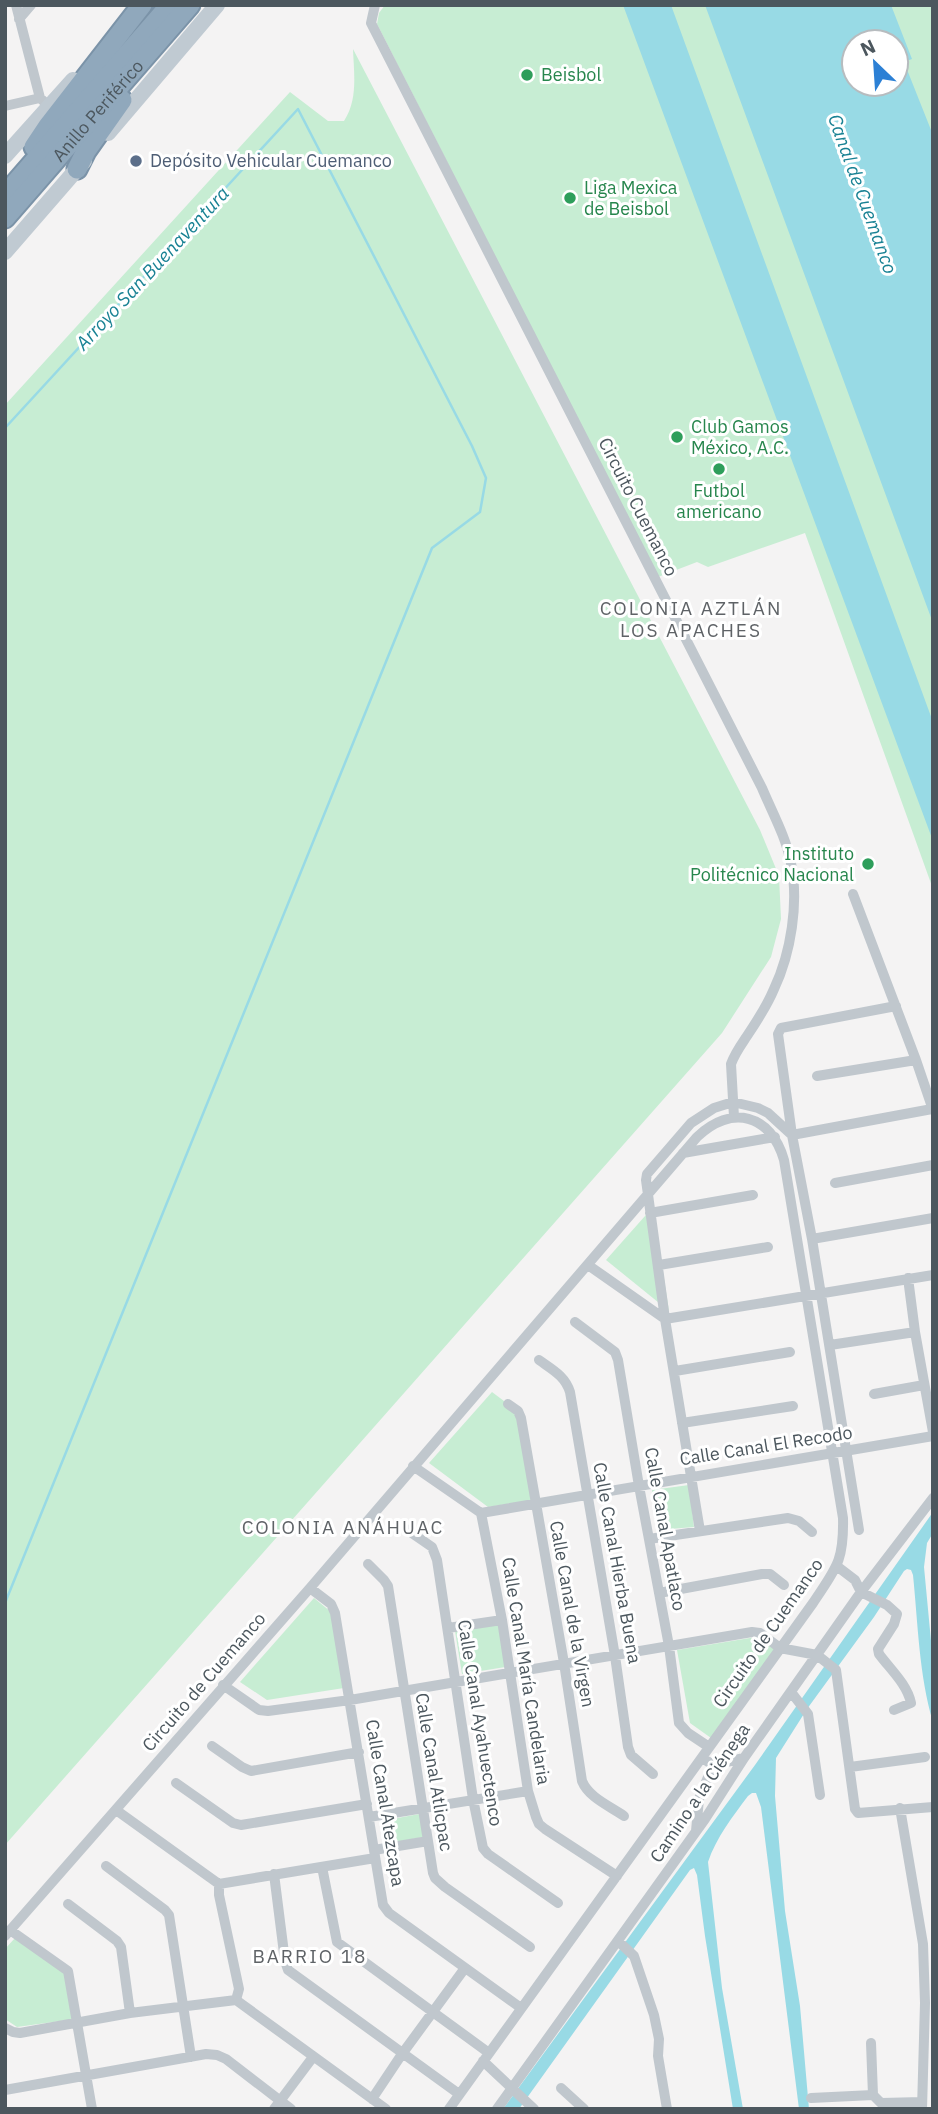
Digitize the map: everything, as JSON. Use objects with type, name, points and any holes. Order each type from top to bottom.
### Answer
[{"type":"highway","points":[[5,194],[48,126],[141,5]]},
{"type":"highway","name":"Anillo Periférico","points":[[5,194],[170,5]]},
{"type":"highway","name":"Anillo Periférico","points":[[5,218],[190,5]]},
{"type":"highway","points":[[77,169],[96,136],[136,81],[141,61]]},
{"type":"main road","points":[[5,156],[45,102],[141,5]]},
{"type":"main road","points":[[5,251],[217,5]]},
{"type":"street","points":[[5,106],[45,102],[16,5]]},
{"type":"street","points":[[19,19],[31,5]]},
{"type":"street","name":"Circuito Cuemanco","points":[[375,5],[371,23],[749,763],[784,840],[791,863],[793,883],[791,931],[781,973],[774,989],[734,1056],[731,1072],[734,1117]]},
{"type":"street","points":[[792,1135],[932,1109],[853,894]]},
{"type":"street","points":[[859,1530],[830,1345],[792,1135],[778,1034],[781,1028],[896,1006]]},
{"type":"street","points":[[817,1076],[916,1060]]},
{"type":"street","points":[[733,1102],[768,1113],[792,1135]]},
{"type":"street","name":"Circuito de Cuemanco","points":[[647,1195],[647,1174],[691,1123],[714,1108],[733,1102]]},
{"type":"street","points":[[734,1117],[763,1125],[775,1137]]},
{"type":"street","name":"Circuito de Cuemanco","points":[[8,1933],[310,1588],[697,1137],[711,1125],[734,1117]]},
{"type":"street","points":[[683,1153],[775,1137]]},
{"type":"street","name":"Circuito de Cuemanco","points":[[449,2109],[838,1567],[842,1553],[843,1518],[784,1160],[780,1144],[775,1137]]},
{"type":"street","points":[[835,1183],[933,1165]]},
{"type":"street","points":[[647,1195],[700,1531]]},
{"type":"street","points":[[650,1213],[753,1195]]},
{"type":"street","points":[[812,1239],[933,1218]]},
{"type":"street","points":[[659,1265],[768,1247]]},
{"type":"street","points":[[588,1265],[665,1319],[933,1275]]},
{"type":"street","points":[[908,1279],[933,1434]]},
{"type":"street","name":"Calle Canal Apatlaco","points":[[575,1322],[615,1352],[618,1360],[669,1646],[679,1723],[688,1733],[709,1747]]},
{"type":"street","points":[[830,1345],[915,1332]]},
{"type":"street","points":[[675,1371],[790,1352]]},
{"type":"street","name":"Calle Canal Hierba Buena","points":[[539,1360],[567,1381],[615,1656],[628,1747],[631,1755],[653,1774]]},
{"type":"street","points":[[874,1394],[924,1385]]},
{"type":"street","name":"Calle Canal de la Virgen","points":[[508,1404],[518,1411],[521,1418],[582,1781],[585,1789],[624,1816]]},
{"type":"street","points":[[682,1423],[793,1406]]},
{"type":"street","name":"Calle Canal El Recodo","points":[[481,1513],[933,1434]]},
{"type":"street","points":[[413,1466],[481,1513]]},
{"type":"street","name":"Camino a la Ciénega","points":[[497,2109],[619,1941],[744,1758],[933,1498]]},
{"type":"street","name":"Calle Canal María Candelaria","points":[[481,1513],[502,1619],[528,1791],[539,1824],[617,1877]]},
{"type":"street","points":[[649,1539],[788,1518],[799,1521],[812,1532]]},
{"type":"street","name":"Calle Canal Ayahuectenco","points":[[402,1527],[432,1547],[436,1553],[483,1848],[558,1903]]},
{"type":"street","name":"Calle Canal Atlicpac","points":[[368,1564],[388,1586],[435,1878],[530,1947]]},
{"type":"street","points":[[838,1567],[855,1580],[864,1592],[895,1611],[897,1618],[878,1649],[901,1682],[911,1703],[894,1710]]},
{"type":"street","points":[[659,1592],[762,1574],[769,1574],[783,1585]]},
{"type":"street","name":"Calle Canal Atezcapa","points":[[310,1588],[331,1604],[335,1613],[383,1905],[389,1913],[522,2008]]},
{"type":"street","points":[[448,1628],[502,1619]]},
{"type":"street","points":[[223,1685],[259,1710],[268,1711],[350,1700],[752,1632],[760,1633],[780,1648],[819,1656],[836,1670],[855,1809],[858,1813],[933,1807]]},
{"type":"street","points":[[792,1694],[808,1714],[820,1796]]},
{"type":"street","points":[[212,1746],[251,1771],[359,1752]]},
{"type":"street","points":[[850,1767],[925,1757]]},
{"type":"street","points":[[702,1758],[713,1765],[744,1758]]},
{"type":"street","points":[[696,1831],[699,1799],[713,1765]]},
{"type":"street","points":[[176,1783],[233,1823],[241,1825],[367,1804]]},
{"type":"street","points":[[369,1816],[528,1791]]},
{"type":"street","points":[[871,2043],[873,2095],[881,2103],[922,2105],[929,2003],[923,1944],[927,1928],[901,1808]]},
{"type":"street","points":[[116,1810],[219,1884],[322,1867],[428,1841]]},
{"type":"street","points":[[106,1866],[169,1915],[191,2057]]},
{"type":"street","points":[[322,1867],[337,1942],[433,2011],[486,2057],[513,2090],[530,2105]]},
{"type":"street","points":[[274,1874],[288,1970],[459,2094]]},
{"type":"street","points":[[219,1884],[239,1989],[236,2000]]},
{"type":"street","points":[[68,1904],[117,1941],[121,1947],[130,2013]]},
{"type":"street","points":[[8,1933],[68,1971],[92,2109]]},
{"type":"street","points":[[619,1941],[634,1956],[657,2029],[658,2056],[667,2109]]},
{"type":"street","points":[[372,2099],[466,1968]]},
{"type":"street","points":[[5,2028],[20,2033],[130,2013],[236,2000],[386,2109]]},
{"type":"street","points":[[5,2090],[217,2054],[226,2059],[276,2105],[291,2109]]},
{"type":"street","points":[[276,2105],[313,2057]]},
{"type":"street","points":[[561,2088],[580,2107]]},
{"type":"street","points":[[811,2098],[873,2095]]},
{"type":"green space","points":[[385,5],[933,5],[933,889],[805,533],[708,567],[697,562],[658,577],[377,24],[379,13]]},
{"type":"green space","points":[[353,49],[760,830],[779,876],[781,919],[771,957],[722,1033],[5,1845],[5,405],[290,92],[328,121],[344,121],[353,96]]},
{"type":"green space","points":[[653,1207],[669,1311],[606,1260]]},
{"type":"green space","points":[[492,1392],[520,1413],[533,1500],[488,1507],[429,1463]]},
{"type":"green space","points":[[689,1485],[694,1527],[658,1530],[652,1490]]},
{"type":"green space","points":[[314,1598],[331,1612],[344,1688],[267,1700],[240,1682]]},
{"type":"green space","points":[[504,1623],[511,1666],[462,1674],[455,1631]]},
{"type":"green space","points":[[762,1636],[778,1646],[711,1738],[690,1723],[677,1650]]},
{"type":"green space","points":[[425,1813],[429,1836],[385,1844],[381,1821]]},
{"type":"green space","points":[[15,1938],[66,1974],[75,2019],[17,2027],[5,2019],[5,1949]]},
{"type":"water","points":[[623,5],[671,5],[933,722],[933,841]]},
{"type":"water","name":"Canal de Cuemanco","points":[[705,5],[891,5],[900,28],[840,28],[840,98],[910,98],[910,77],[933,135],[933,623]]},
{"type":"water","points":[[933,1512],[933,1533],[927,1543],[924,1567],[933,1662],[933,1722],[922,1668],[913,1575],[911,1570],[907,1569],[807,1709],[776,1758],[775,1796],[785,1911],[800,2006],[809,2109],[799,2109],[761,1807],[756,1793],[752,1793],[725,1828],[708,1862],[722,1988],[743,2109],[733,2109],[694,1868],[519,2109],[503,2109],[755,1765]]},
{"type":"waterway","name":"Arroyo San Buenaventura","points":[[5,428],[298,109],[486,478],[480,512],[432,548],[5,1603]]},
{"type":"place","name":"Beisbol","points":[[527,75]]},
{"type":"place","name":"Depósito Vehicular Cuemanco","points":[[136,161]]},
{"type":"place","name":"Liga Mexica de Beisbol","points":[[570,198]]},
{"type":"place","name":"Club Gamos México, A.C.","points":[[677,437]]},
{"type":"place","name":"Futbol americano","points":[[719,469]]},
{"type":"place","name":"Instituto Politécnico Nacional","points":[[868,864]]},
{"type":"district","name":"COLONIA AZTLÁN LOS APACHES","points":[[691,619]]},
{"type":"district","name":"COLONIA ANÁHUAC","points":[[343,1527]]},
{"type":"district","name":"BARRIO 18","points":[[310,1956]]}]
